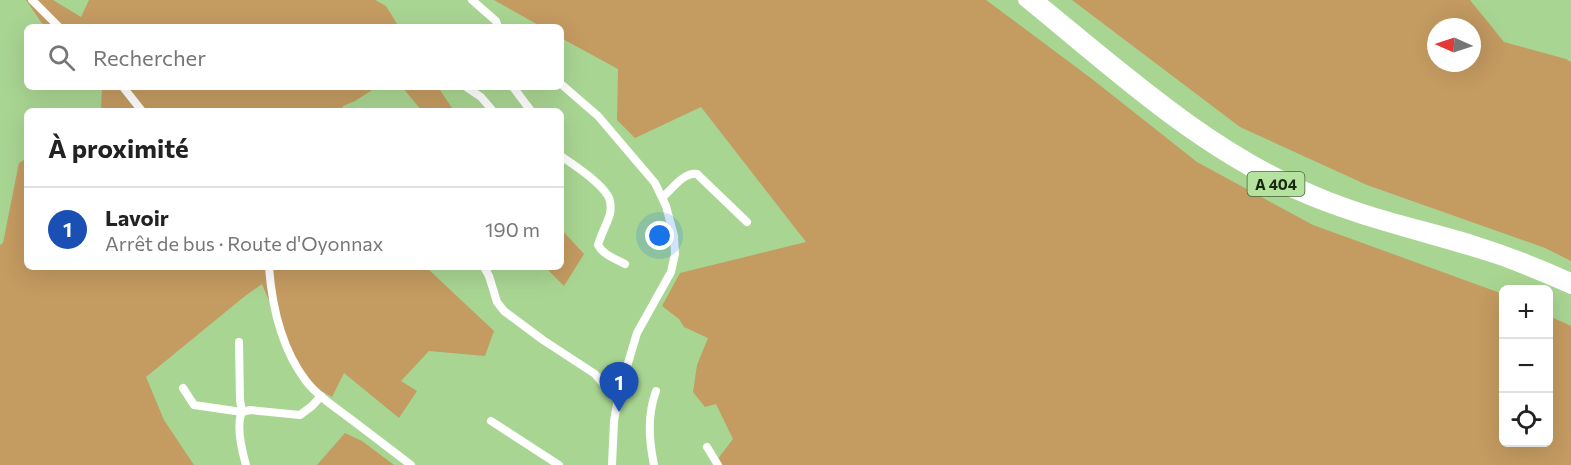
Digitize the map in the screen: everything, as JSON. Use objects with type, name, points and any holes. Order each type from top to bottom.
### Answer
[{"type":"highway","name":"A 404","points":[[1024,0],[1175,121],[1219,152],[1291,192],[1337,210],[1499,259],[1571,288]]},
{"type":"highway","name":"A 404","points":[[1038,0],[1184,117],[1218,141],[1269,171],[1340,202],[1502,251],[1571,279]]},
{"type":"street","points":[[32,0],[56,24]]},
{"type":"street","points":[[472,0],[497,24]]},
{"type":"street","points":[[564,87],[598,116],[649,175],[663,197],[674,236],[673,263],[664,285],[637,333],[619,393],[614,421],[612,465]]},
{"type":"street","points":[[125,90],[140,108]]},
{"type":"street","points":[[470,90],[481,97],[490,108]]},
{"type":"street","points":[[515,90],[529,108]]},
{"type":"street","points":[[564,158],[597,184],[608,196],[611,208],[598,245],[600,249],[625,264]]},
{"type":"street","points":[[663,197],[687,174],[694,173],[747,222]]},
{"type":"street","points":[[269,270],[273,306],[283,338],[299,372],[321,396],[411,465]]},
{"type":"street","points":[[486,270],[497,302],[504,310],[543,340],[595,374],[611,391],[619,393]]},
{"type":"street","points":[[239,342],[242,412],[239,421],[246,465]]},
{"type":"street","points":[[183,388],[194,405],[242,412],[250,410],[300,414],[321,396]]},
{"type":"street","points":[[654,465],[649,422],[656,391]]},
{"type":"street","points":[[491,421],[559,465]]},
{"type":"street","points":[[707,447],[718,465]]},
{"type":"shaded area","points":[[26,0],[53,0],[81,17],[89,0],[375,0],[386,6],[397,24],[43,24]]},
{"type":"shaded area","points":[[494,0],[986,0],[1092,79],[1197,162],[1313,225],[1499,293],[1499,447],[1553,447],[1553,318],[1571,326],[1571,465],[715,465],[733,439],[716,404],[705,407],[693,392],[697,365],[708,338],[684,327],[679,319],[662,306],[680,273],[806,242],[701,107],[635,138],[617,120],[618,69],[564,40],[564,24],[537,24]]},
{"type":"shaded area","points":[[1072,0],[1470,0],[1504,42],[1571,62],[1571,261],[1545,248],[1367,185],[1240,127]]},
{"type":"shaded area","points":[[102,90],[372,90],[342,108],[101,108]]},
{"type":"shaded area","points":[[404,90],[440,90],[452,108],[420,108]]},
{"type":"shaded area","points":[[24,160],[24,270],[429,270],[494,331],[485,356],[429,351],[401,381],[417,391],[399,418],[344,373],[332,397],[302,380],[262,284],[146,377],[164,420],[194,465],[0,465],[0,245],[3,243],[19,163]]},
{"type":"shaded area","points":[[564,232],[584,254],[564,286],[548,270],[564,270]]},
{"type":"shaded area","points":[[345,433],[362,441],[394,465],[317,465]]},
{"type":"place","name":"Lavoir","points":[[619,412]]}]
